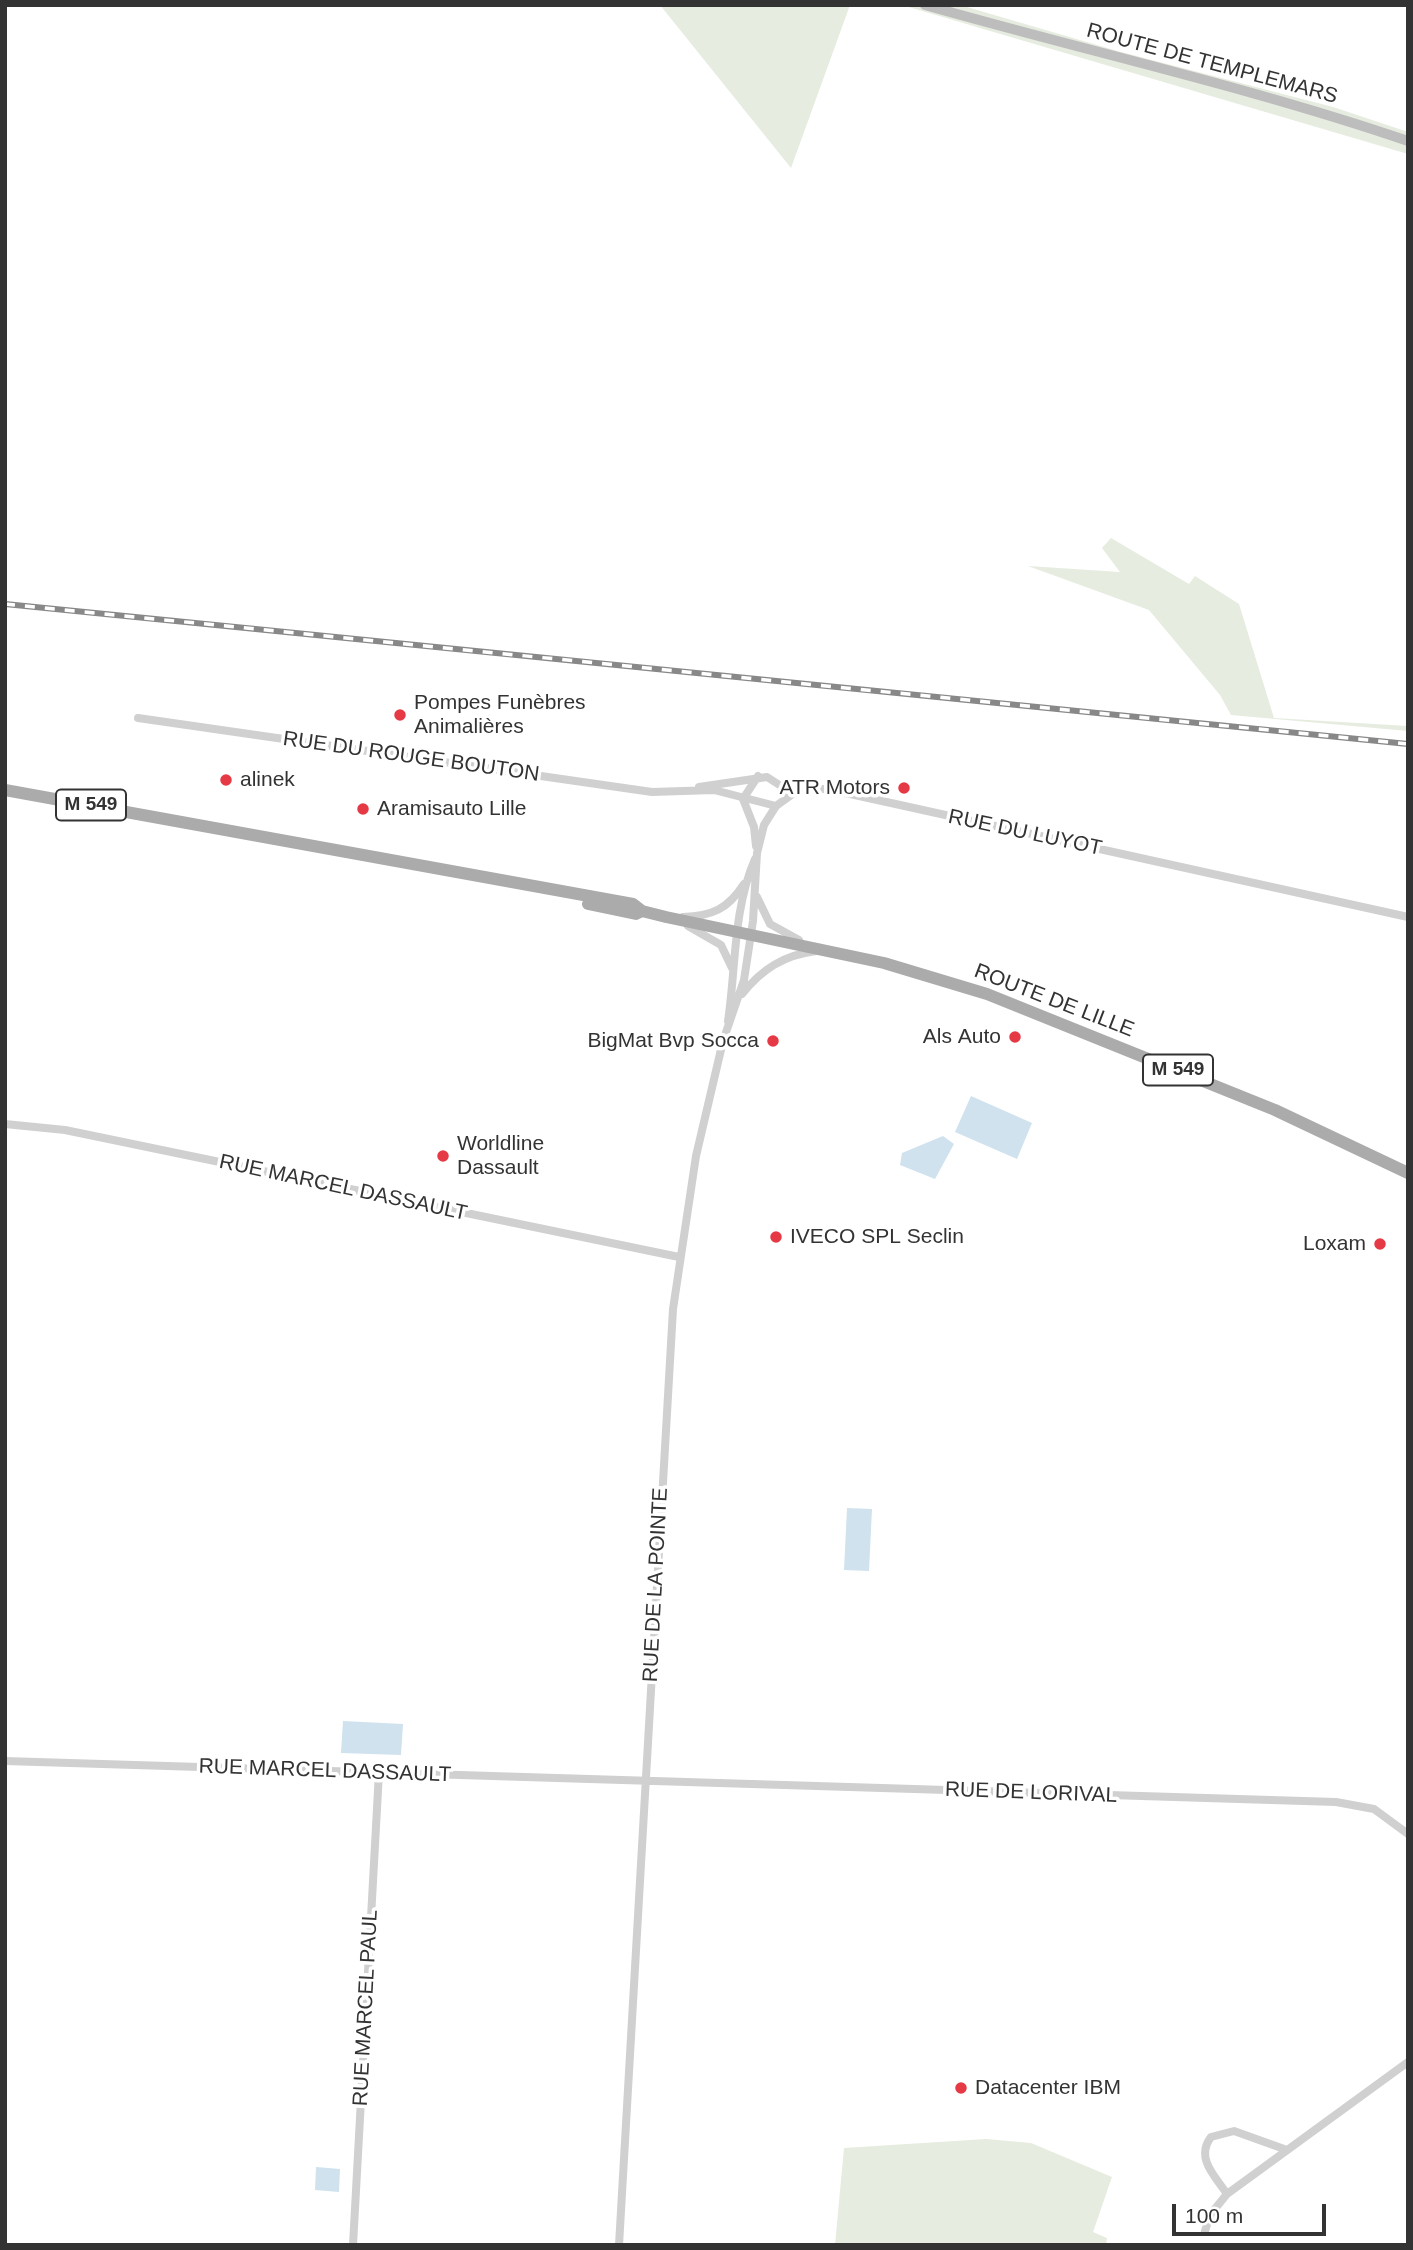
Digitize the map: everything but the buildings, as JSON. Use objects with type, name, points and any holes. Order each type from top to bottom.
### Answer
[{"type":"main road","name":"ROUTE DE TEMPLEMARS","points":[[925,5],[1124,61],[1297,104],[1408,141]]},
{"type":"main road","name":"M 549","points":[[5,790],[422,867],[636,914],[642,911],[751,935]]},
{"type":"main road","name":"ROUTE DE LILLE","points":[[751,935],[828,950],[927,975],[1015,1004],[1275,1110],[1408,1173]]},
{"type":"street","name":"RUE DU ROUGE BOUTON","points":[[138,718],[652,792],[714,790],[776,806]]},
{"type":"street","name":"RUE DU ROUGE BOUTON","points":[[685,791],[758,776]]},
{"type":"street","points":[[726,1034],[746,882],[757,853],[754,827],[743,799],[758,776],[772,779],[788,796]]},
{"type":"street","name":"RUE DU LUYOT","points":[[751,935],[757,853],[764,825],[776,806],[788,796],[806,789],[832,790],[1408,917]]},
{"type":"street","points":[[666,917],[714,914],[727,906],[746,882]]},
{"type":"street","points":[[756,894],[766,918],[776,929],[828,950]]},
{"type":"street","points":[[666,917],[701,932],[721,945],[730,961],[733,984]]},
{"type":"street","name":"RUE DE LA POINTE","points":[[619,2245],[670,1346],[679,1257],[695,1164],[726,1034],[741,997],[751,935]]},
{"type":"street","points":[[741,997],[765,970],[783,959],[828,950]]},
{"type":"street","name":"RUE MARCEL DASSAULT","points":[[5,1124],[65,1130],[679,1257]]},
{"type":"street","name":"RUE MARCEL DASSAULT","points":[[5,1761],[645,1781]]},
{"type":"street","name":"RUE MARCEL PAUL","points":[[353,2245],[379,1772]]},
{"type":"street","name":"RUE DE LORIVAL","points":[[645,1781],[1348,1803],[1381,1812],[1408,1834]]},
{"type":"street","points":[[1205,2231],[1210,2215],[1227,2194],[1408,2062]]},
{"type":"street","points":[[1227,2194],[1205,2161],[1204,2149],[1211,2137],[1234,2130],[1287,2150]]},
{"type":"shaded area","points":[[660,5],[850,5],[791,168]]},
{"type":"shaded area","points":[[902,5],[960,5],[1121,52],[1333,107],[1408,132],[1408,154]]},
{"type":"shaded area","points":[[1111,538],[1189,584],[1195,576],[1239,604],[1274,718],[1408,726],[1408,731],[1231,715],[1220,695],[1149,610],[1028,566],[1120,572],[1102,548]]},
{"type":"shaded area","points":[[986,2139],[1031,2143],[1112,2177],[1093,2232],[1107,2238],[1106,2245],[835,2245],[844,2148]]},
{"type":"water","points":[[971,1096],[1032,1123],[1017,1159],[955,1132]]},
{"type":"water","points":[[943,1136],[954,1144],[935,1179],[900,1165],[902,1153]]},
{"type":"water","points":[[847,1508],[872,1509],[869,1571],[844,1570]]},
{"type":"water","points":[[343,1721],[403,1724],[401,1755],[341,1753]]},
{"type":"water","points":[[316,2167],[340,2169],[339,2192],[315,2190]]},
{"type":"railway","points":[[5,604],[1408,744]]},
{"type":"place","name":"Pompes Funèbres Animalières","points":[[400,715]]},
{"type":"place","name":"alinek","points":[[226,780]]},
{"type":"place","name":"ATR Motors","points":[[904,788]]},
{"type":"place","name":"Aramisauto Lille","points":[[363,809]]},
{"type":"place","name":"Als Auto","points":[[1015,1037]]},
{"type":"place","name":"BigMat Bvp Socca","points":[[773,1041]]},
{"type":"place","name":"Worldline Dassault","points":[[443,1156]]},
{"type":"place","name":"IVECO SPL Seclin","points":[[776,1237]]},
{"type":"place","name":"Loxam","points":[[1380,1244]]},
{"type":"place","name":"Datacenter IBM","points":[[961,2088]]}]
